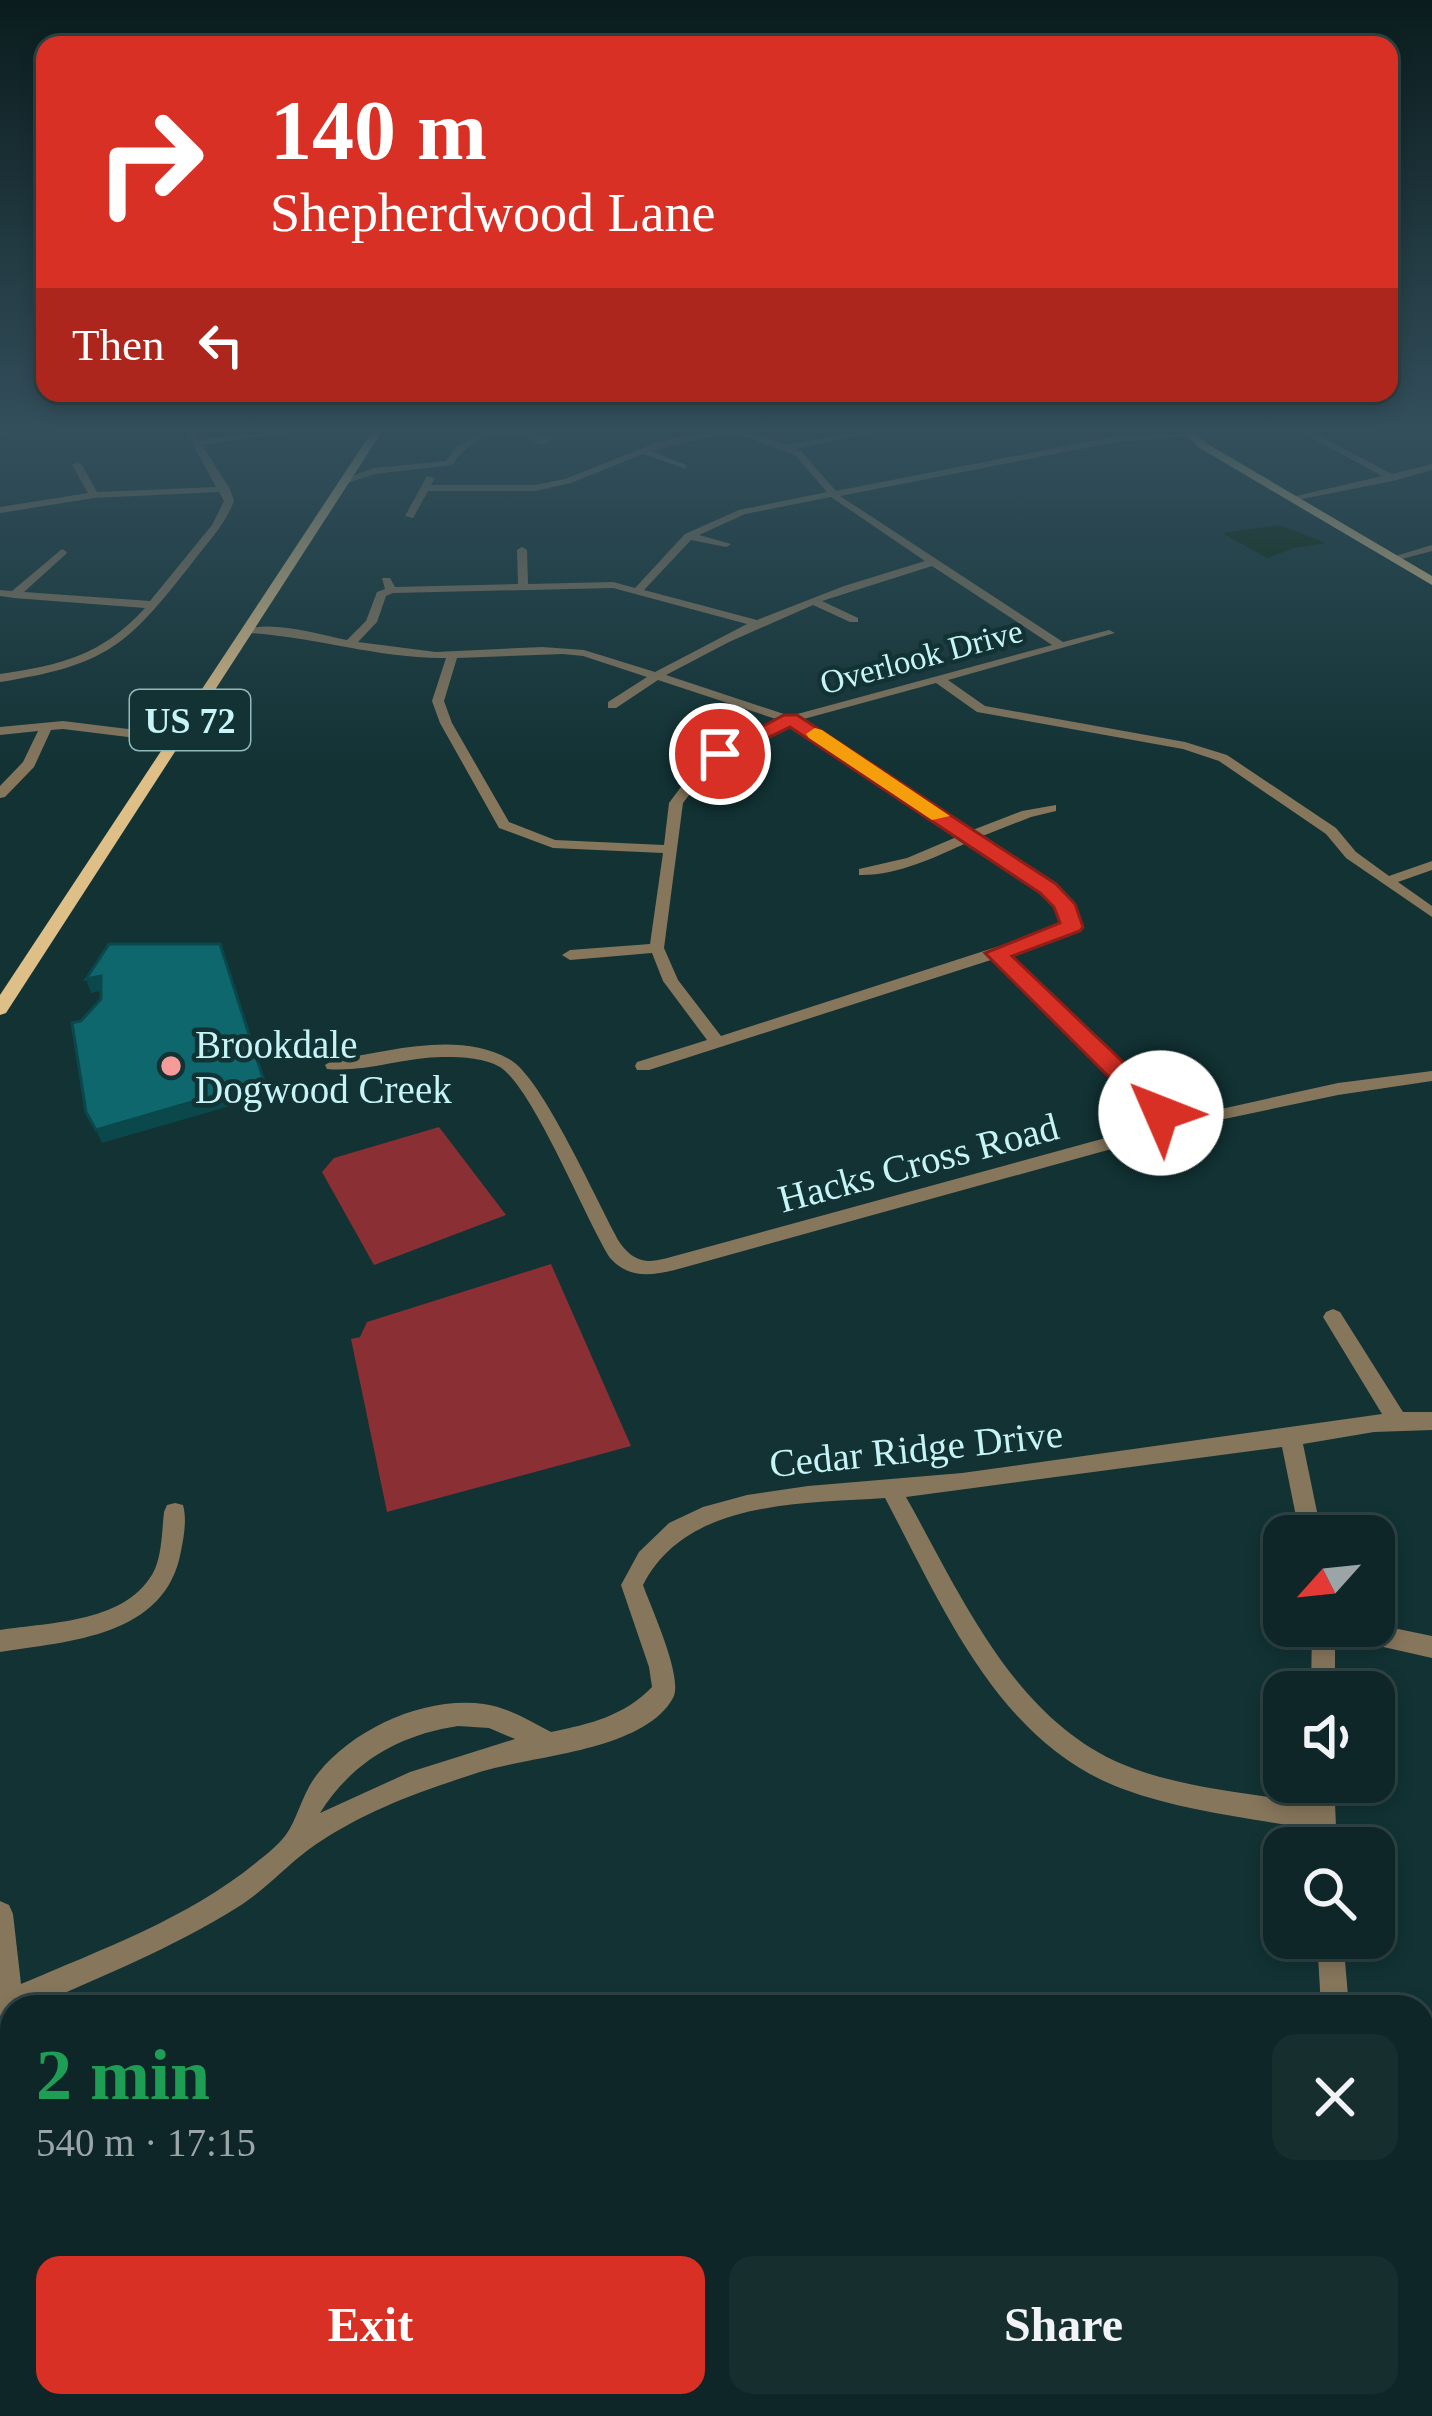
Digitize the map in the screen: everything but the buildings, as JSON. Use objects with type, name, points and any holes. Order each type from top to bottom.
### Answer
[{"type":"main road","name":"US 72","points":[[0,1009],[305,543]]},
{"type":"main road","points":[[1368,543],[1432,581]]},
{"type":"street","points":[[0,679],[93,657],[129,635],[202,543]]},
{"type":"street","points":[[639,589],[683,543]]},
{"type":"street","points":[[719,543],[725,544]]},
{"type":"street","points":[[902,543],[1061,646]]},
{"type":"street","points":[[1394,558],[1432,548]]},
{"type":"street","points":[[521,550],[523,585]]},
{"type":"street","points":[[14,595],[62,552]]},
{"type":"street","points":[[612,705],[654,675],[762,625],[862,583],[930,563]]},
{"type":"street","points":[[352,641],[371,622],[388,585],[639,589],[762,625]]},
{"type":"street","points":[[0,593],[155,604]]},
{"type":"street","points":[[817,603],[854,620]]},
{"type":"street","points":[[249,630],[303,632],[419,654],[554,649],[790,719],[1064,904],[1072,927],[643,1066]]},
{"type":"street","name":"Overlook Drive","points":[[657,948],[676,803],[703,767],[730,748],[790,719],[1108,633]]},
{"type":"street","points":[[453,654],[438,701],[504,825],[553,844],[669,849]]},
{"type":"street","points":[[938,679],[981,709],[1185,746],[1223,758],[1331,831],[1346,851],[1432,913]]},
{"type":"street","points":[[0,794],[29,764],[47,726]]},
{"type":"street","points":[[0,731],[88,726],[177,739]]},
{"type":"street","points":[[864,872],[890,868],[1019,814],[1051,808]]},
{"type":"street","points":[[1387,880],[1432,865]]},
{"type":"street","points":[[571,955],[657,948],[671,981],[717,1042]]},
{"type":"street","points":[[996,953],[1173,1126]]},
{"type":"street","name":"Hacks Cross Road","points":[[333,1065],[456,1052],[502,1061],[526,1082],[569,1171],[614,1248],[625,1262],[640,1268],[682,1261],[1273,1101],[1432,1076]]},
{"type":"street","points":[[1333,1317],[1396,1419]]},
{"type":"street","name":"Cedar Ridge Drive","points":[[550,1744],[596,1734],[652,1706],[664,1691],[661,1667],[632,1585],[643,1558],[664,1537],[714,1512],[760,1502],[892,1491],[1291,1438],[1396,1419],[1432,1421]]},
{"type":"street","points":[[1291,1438],[1307,1515]]},
{"type":"street","points":[[892,1491],[994,1671],[1032,1718],[1101,1767],[1190,1795],[1322,1818]]},
{"type":"street","points":[[0,1641],[99,1623],[140,1604],[166,1569],[176,1512]]},
{"type":"street","points":[[1395,1639],[1432,1647]]},
{"type":"street","points":[[296,1843],[315,1798],[348,1760],[390,1733],[433,1718],[484,1714],[550,1744]]},
{"type":"street","points":[[29,1995],[223,1905],[266,1876],[296,1843],[320,1826],[437,1774],[550,1744]]},
{"type":"street","points":[[1322,1803],[1323,1827]]},
{"type":"street","points":[[0,1913],[4,1995]]},
{"type":"street","points":[[1332,1959],[1334,1995]]},
{"type":"shaded area","points":[[1240,543],[1326,543],[1294,548],[1267,558]]},
{"type":"shaded area","points":[[439,1127],[506,1215],[374,1265],[322,1172],[334,1158]]},
{"type":"shaded area","points":[[551,1264],[631,1446],[387,1512],[351,1339],[360,1337],[367,1322]]},
{"type":"slow traffic","points":[[815,734],[939,816]]},
{"type":"place","name":"Brookdale Dogwood Creek","points":[[171,1066]]},
{"type":"route","points":[[720,754],[790,719],[1048,889],[1064,904],[1072,927],[996,953],[1161,1113]]}]
